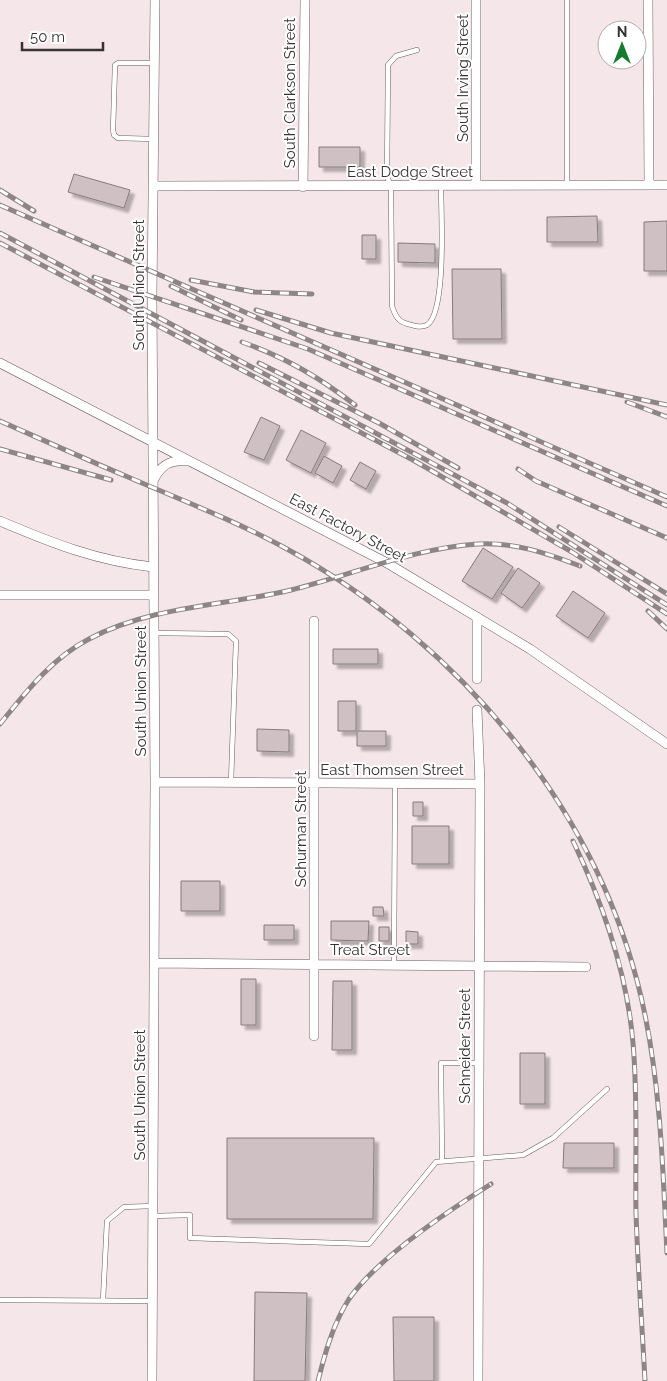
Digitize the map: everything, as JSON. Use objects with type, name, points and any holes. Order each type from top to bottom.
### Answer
[{"type":"street","name":"South Union Street","points":[[152,1381],[155,782],[153,441],[155,0]]},
{"type":"street","name":"South Clarkson Street","points":[[303,187],[305,0]]},
{"type":"street","name":"South Irving Street","points":[[476,0],[476,185]]},
{"type":"street","points":[[648,0],[649,185]]},
{"type":"street","name":"East Dodge Street","points":[[154,186],[667,185]]},
{"type":"street","name":"East Factory Street","points":[[0,363],[387,563],[478,617],[602,697],[667,744]]},
{"type":"street","points":[[154,480],[159,470],[167,463],[180,460],[193,462]]},
{"type":"street","points":[[0,521],[94,557],[118,563],[153,567]]},
{"type":"street","points":[[0,594],[154,595]]},
{"type":"street","points":[[478,617],[478,679]]},
{"type":"street","name":"Schurman Street","points":[[314,621],[314,1036]]},
{"type":"street","name":"Schneider Street","points":[[477,710],[480,784],[478,1381]]},
{"type":"street","name":"East Thomsen Street","points":[[155,782],[480,784]]},
{"type":"street","name":"Treat Street","points":[[154,963],[394,964],[586,968]]},
{"type":"lane","points":[[567,0],[567,186]]},
{"type":"lane","points":[[418,50],[410,50],[396,56],[387,71],[387,177],[391,186],[392,306],[396,317],[404,324],[420,327],[428,324],[436,313],[440,293],[441,186]]},
{"type":"lane","points":[[154,138],[118,138],[114,135],[113,130],[115,66],[118,63],[155,63]]},
{"type":"lane","points":[[154,633],[228,634],[236,641],[231,782]]},
{"type":"lane","points":[[394,964],[395,784]]},
{"type":"lane","points":[[442,1161],[441,1063],[478,1063]]},
{"type":"lane","points":[[153,1216],[190,1215],[190,1238],[369,1244],[436,1162],[523,1155],[553,1138],[607,1089]]},
{"type":"lane","points":[[103,1300],[107,1222],[124,1207],[153,1206]]},
{"type":"lane","points":[[0,1300],[152,1301]]},
{"type":"building","points":[[319,147],[360,147],[360,167],[319,167]]},
{"type":"building","points":[[74,174],[130,190],[124,208],[68,192]]},
{"type":"building","points":[[597,216],[598,242],[547,242],[547,217]]},
{"type":"building","points":[[667,221],[667,271],[644,271],[644,222]]},
{"type":"building","points":[[362,235],[376,235],[376,259],[362,259]]},
{"type":"building","points":[[398,243],[435,244],[435,263],[398,262]]},
{"type":"building","points":[[452,269],[501,269],[502,339],[453,339]]},
{"type":"building","points":[[261,417],[280,426],[264,460],[244,452]]},
{"type":"building","points":[[301,430],[326,443],[311,473],[286,460]]},
{"type":"building","points":[[324,456],[342,466],[333,483],[315,473]]},
{"type":"building","points":[[360,462],[376,471],[366,489],[350,480]]},
{"type":"building","points":[[483,548],[513,567],[492,599],[462,581]]},
{"type":"building","points":[[518,568],[540,583],[522,608],[501,593]]},
{"type":"building","points":[[573,591],[605,613],[588,638],[556,616]]},
{"type":"building","points":[[333,649],[378,649],[378,664],[333,664]]},
{"type":"building","points":[[338,701],[356,701],[356,731],[338,731]]},
{"type":"building","points":[[257,729],[289,730],[289,752],[257,751]]},
{"type":"building","points":[[357,731],[386,731],[386,746],[357,746]]},
{"type":"building","points":[[413,802],[423,802],[423,816],[413,816]]},
{"type":"building","points":[[412,826],[449,826],[449,864],[412,864]]},
{"type":"building","points":[[181,881],[220,881],[220,911],[181,911]]},
{"type":"building","points":[[373,907],[383,907],[384,916],[373,916]]},
{"type":"building","points":[[331,921],[369,921],[368,941],[331,940]]},
{"type":"building","points":[[264,925],[294,925],[294,940],[264,940]]},
{"type":"building","points":[[379,927],[389,927],[389,941],[379,941]]},
{"type":"building","points":[[406,931],[418,932],[418,944],[406,944]]},
{"type":"building","points":[[241,979],[256,979],[256,1025],[241,1025]]},
{"type":"building","points":[[333,981],[352,981],[352,1050],[332,1050]]},
{"type":"building","points":[[520,1053],[545,1053],[545,1104],[520,1104]]},
{"type":"building","points":[[227,1138],[374,1138],[373,1219],[227,1219]]},
{"type":"building","points":[[564,1143],[614,1143],[614,1168],[563,1168]]},
{"type":"building","points":[[255,1292],[307,1293],[305,1381],[254,1381]]},
{"type":"building","points":[[393,1317],[434,1317],[434,1381],[394,1381]]},
{"type":"railway","points":[[0,190],[34,211]]},
{"type":"railway","points":[[0,205],[667,497]]},
{"type":"railway","points":[[0,233],[507,503],[667,605]]},
{"type":"railway","points":[[0,243],[413,460],[572,552],[667,614]]},
{"type":"railway","points":[[94,277],[308,349],[667,506]]},
{"type":"railway","points":[[191,280],[254,292],[312,294]]},
{"type":"railway","points":[[171,286],[241,320]]},
{"type":"railway","points":[[256,310],[331,333],[667,405]]},
{"type":"railway","points":[[242,342],[302,369],[355,405]]},
{"type":"railway","points":[[259,363],[379,423],[458,468]]},
{"type":"railway","points":[[627,402],[667,417]]},
{"type":"railway","points":[[0,421],[248,529],[287,549],[351,588],[412,634],[467,686],[517,744],[561,806],[597,872],[625,942],[645,1015],[655,1074],[667,1253]]},
{"type":"railway","points":[[0,449],[111,480]]},
{"type":"railway","points":[[518,469],[536,481],[667,538]]},
{"type":"railway","points":[[559,527],[667,594]]},
{"type":"railway","points":[[0,724],[40,677],[76,647],[113,628],[162,613],[291,590],[407,556],[478,544],[518,547],[543,553],[580,566]]},
{"type":"railway","points":[[648,611],[667,629]]},
{"type":"railway","points":[[573,841],[604,915],[620,965],[630,1017],[635,1086],[636,1214],[645,1381]]},
{"type":"railway","points":[[318,1381],[338,1318],[349,1299],[361,1284],[414,1237],[491,1184]]}]
